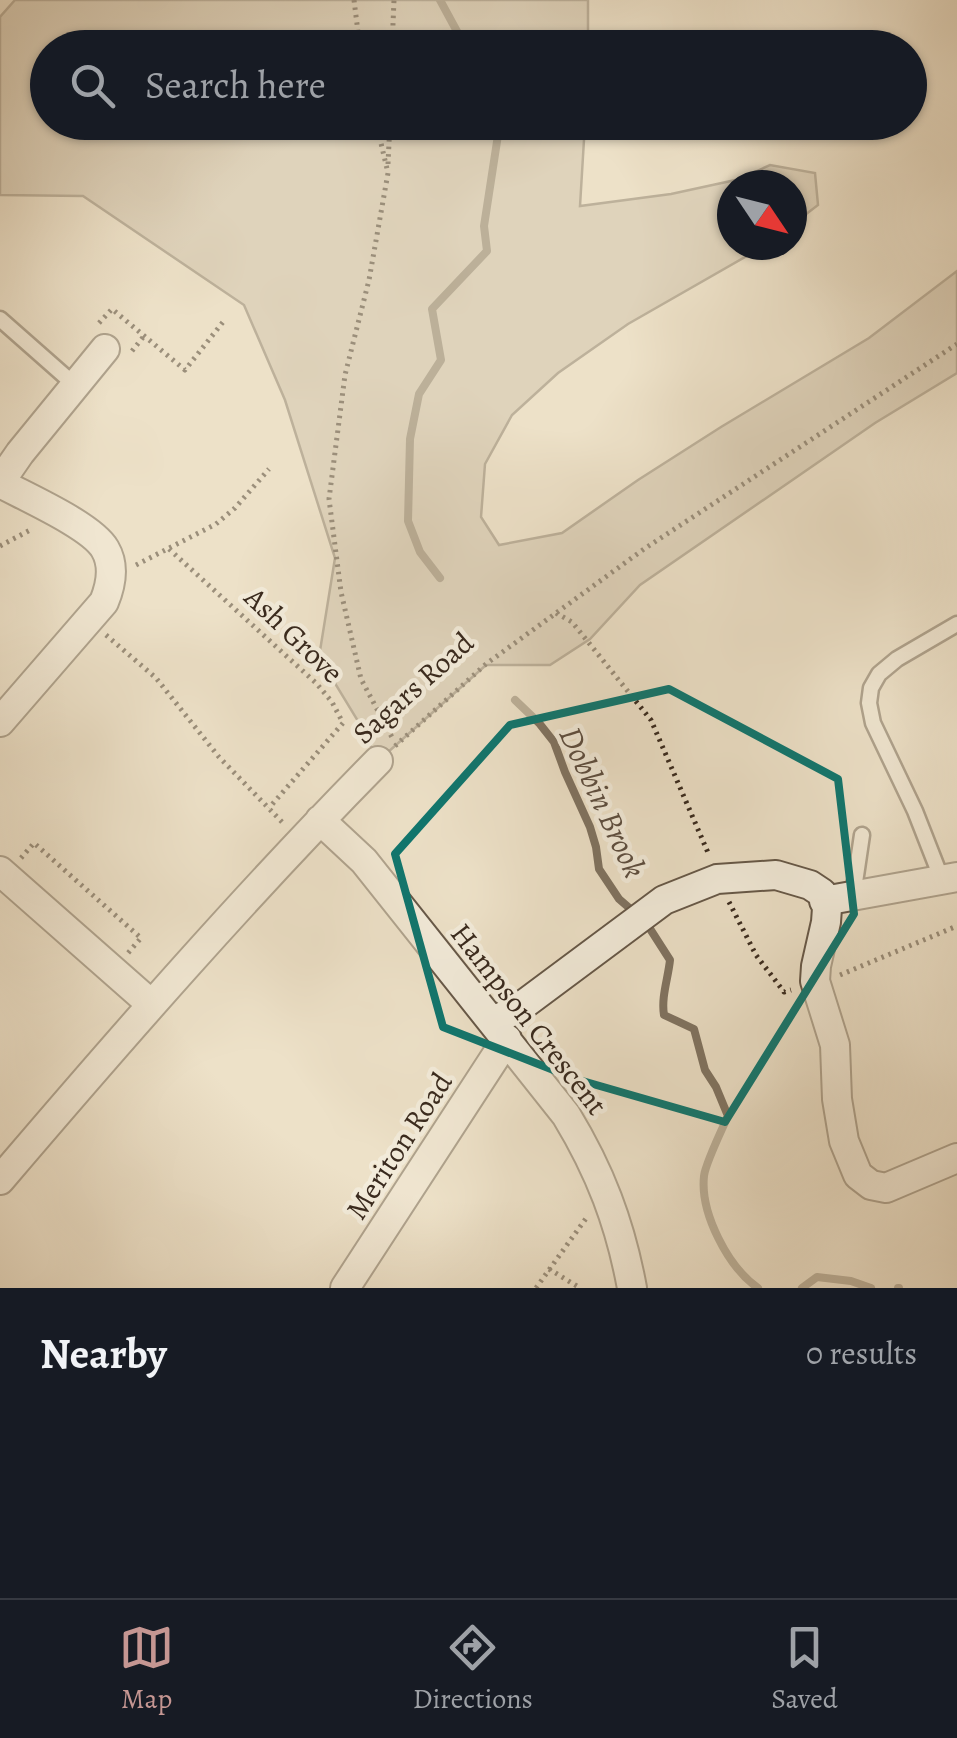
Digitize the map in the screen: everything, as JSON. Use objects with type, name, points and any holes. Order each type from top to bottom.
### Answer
[{"type":"street","points":[[0,722],[104,602],[110,587],[106,550],[96,539],[84,528],[0,482],[77,386],[101,337]]},
{"type":"street","name":"Sagars Road","points":[[0,1180],[151,1004],[387,753]]},
{"type":"street","name":"Hampson Crescent","points":[[320,820],[364,861],[566,1115],[606,1190],[632,1288]]},
{"type":"street","points":[[500,1031],[523,1004],[664,900],[713,882],[776,875],[810,885],[822,893],[827,908],[816,984],[836,1044],[837,1099],[844,1141],[858,1175],[886,1188],[957,1158]]},
{"type":"street","points":[[824,901],[950,879]]},
{"type":"street","points":[[4,881],[151,1004]]},
{"type":"street","name":"Meriton Road","points":[[345,1288],[500,1031]]},
{"type":"lane","points":[[0,320],[77,386]]},
{"type":"lane","points":[[950,879],[873,723],[869,703],[871,688],[880,674],[897,659],[957,624]]},
{"type":"lane","points":[[853,896],[862,835]]},
{"type":"path","points":[[354,0],[358,30]]},
{"type":"path","points":[[393,30],[394,0]]},
{"type":"path","points":[[380,140],[388,173]]},
{"type":"path","points":[[387,753],[361,679],[342,592],[329,500],[345,375],[369,280],[388,173],[389,140]]},
{"type":"path","points":[[101,337],[112,308],[185,370],[223,322]]},
{"type":"path","name":"Sagars Road","points":[[387,753],[486,664],[556,612],[644,549],[957,344]]},
{"type":"path","points":[[111,570],[134,566],[216,524],[270,469]]},
{"type":"path","points":[[0,546],[55,513]]},
{"type":"path","name":"Ash Grove","points":[[169,549],[316,683],[343,724],[269,808]]},
{"type":"path","points":[[556,612],[572,622],[651,720],[706,846],[713,882],[756,955],[784,992],[816,984],[957,926]]},
{"type":"path","points":[[90,619],[156,678],[219,757],[301,842]]},
{"type":"path","points":[[4,881],[34,843],[141,938],[114,970]]},
{"type":"path","points":[[536,1288],[606,1190]]},
{"type":"path","points":[[550,1268],[580,1288]]},
{"type":"highlighted area","points":[[669,689],[838,779],[854,914],[725,1122],[579,1080],[443,1027],[395,854],[510,725]]},
{"type":"shaded area","points":[[15,0],[588,0],[588,30],[30,30],[30,140],[584,140],[580,206],[717,184],[717,260],[740,260],[628,324],[558,373],[512,415],[485,464],[481,517],[499,545],[562,533],[721,427],[869,338],[957,271],[957,373],[875,423],[640,585],[590,639],[550,665],[486,665],[378,761],[319,657],[335,558],[285,400],[244,305],[83,196],[0,195],[0,17]]},
{"type":"shaded area","points":[[770,165],[798,170],[759,170]]},
{"type":"shaded area","points":[[807,172],[815,173],[818,205],[807,213]]},
{"type":"waterway","name":"Dobbin Brook","points":[[440,0],[456,30]]},
{"type":"waterway","name":"Dobbin Brook","points":[[440,578],[420,552],[408,521],[410,439],[419,394],[441,360],[432,309],[487,251],[484,226],[497,140]]},
{"type":"waterway","name":"Dobbin Brook","points":[[515,700],[554,742],[590,827],[599,869],[619,899],[634,912]]},
{"type":"waterway","name":"Dobbin Brook","points":[[645,921],[670,960],[664,1015],[694,1029],[705,1070],[728,1116],[704,1176],[711,1222],[736,1267],[758,1288]]},
{"type":"waterway","name":"Dobbin Brook","points":[[802,1288],[817,1277],[871,1288]]}]
